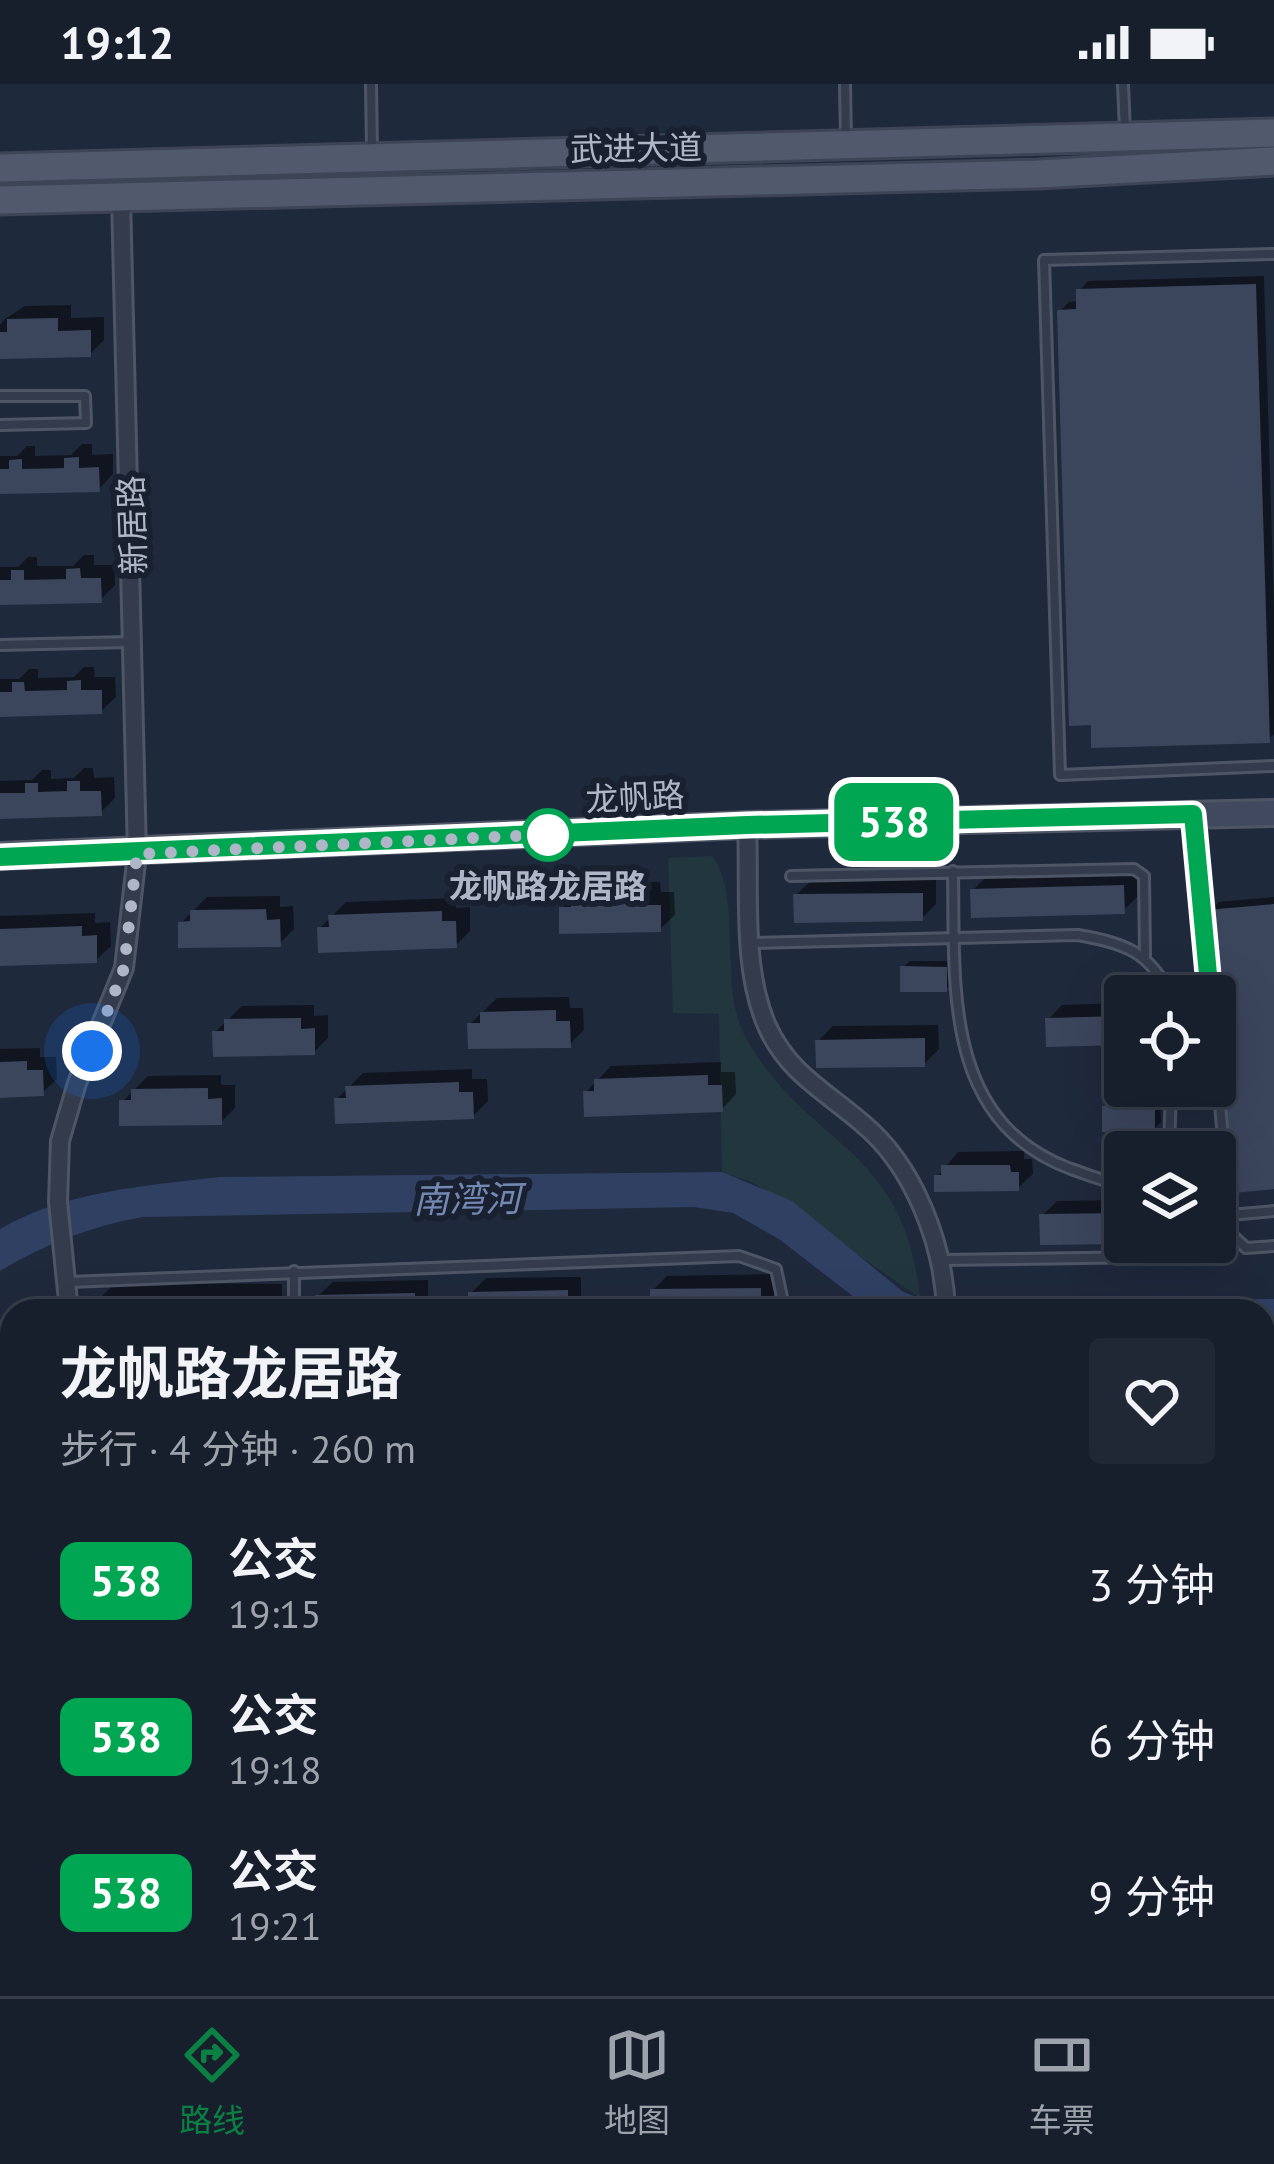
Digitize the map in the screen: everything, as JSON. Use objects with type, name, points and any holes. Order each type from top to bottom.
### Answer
[{"type":"main road","name":"武进大道","points":[[0,168],[1274,133]]},
{"type":"main road","name":"武进大道","points":[[0,200],[1274,161]]},
{"type":"main road","points":[[1198,165],[1274,173]]},
{"type":"street","name":"新居路","points":[[67,1299],[58,1202],[60,1141],[76,1083],[124,968],[137,854],[136,642],[121,197]]},
{"type":"street","name":"龙帆路","points":[[0,856],[137,854],[747,825],[1274,813]]},
{"type":"street","points":[[747,825],[752,943],[766,1024],[790,1065],[863,1123],[903,1166],[928,1222],[945,1299]]},
{"type":"lane","points":[[371,84],[372,159]]},
{"type":"lane","points":[[844,84],[846,146]]},
{"type":"lane","points":[[1123,84],[1125,139]]},
{"type":"lane","points":[[1274,254],[1044,260],[1060,776],[1274,766]]},
{"type":"lane","points":[[0,396],[85,396],[86,423],[0,425]]},
{"type":"lane","points":[[0,645],[136,642]]},
{"type":"lane","points":[[1193,814],[1208,975]]},
{"type":"lane","points":[[791,876],[1134,868],[1144,876],[1144,957]]},
{"type":"lane","points":[[953,871],[960,1042],[987,1107],[1031,1154],[1104,1177]]},
{"type":"lane","points":[[752,943],[1078,935],[1125,943],[1157,966],[1161,975]]},
{"type":"lane","points":[[1236,1214],[1274,1211]]},
{"type":"lane","points":[[1236,1239],[1246,1248],[1274,1246]]},
{"type":"lane","points":[[63,1274],[739,1256],[776,1269],[782,1299]]},
{"type":"lane","points":[[937,1260],[1104,1258]]},
{"type":"lane","points":[[294,1270],[294,1299]]},
{"type":"green space","points":[[712,856],[726,893],[733,992],[745,1036],[796,1103],[850,1151],[895,1208],[910,1247],[920,1298],[754,1183],[722,1172],[719,1014],[673,1013],[668,858]]},
{"type":"water","name":"南湾河","points":[[722,1172],[792,1201],[902,1291],[920,1299],[856,1299],[779,1239],[733,1213],[694,1207],[143,1217],[69,1237],[0,1271],[0,1229],[25,1216],[79,1198],[219,1177]]},
{"type":"building","points":[[1256,284],[1270,743],[1091,748],[1091,725],[1069,726],[1057,310],[1076,309],[1076,289]]},
{"type":"building","points":[[58,318],[58,331],[91,330],[91,357],[0,359],[0,332],[7,332],[7,319]]},
{"type":"building","points":[[79,457],[79,468],[99,467],[100,492],[0,494],[0,469],[9,469],[9,460],[22,459],[22,469],[64,468],[64,458]]},
{"type":"building","points":[[80,568],[81,578],[101,578],[102,603],[0,605],[0,580],[11,580],[11,570],[24,570],[24,580],[66,579],[66,569]]},
{"type":"building","points":[[81,680],[81,690],[102,690],[102,714],[0,717],[0,692],[12,692],[12,682],[24,682],[25,691],[67,690],[67,681]]},
{"type":"building","points":[[67,781],[80,781],[80,791],[101,791],[102,816],[0,819],[0,793],[25,793],[25,783],[38,783],[38,792],[67,791]]},
{"type":"building","points":[[1124,885],[1125,914],[971,918],[970,889]]},
{"type":"building","points":[[923,893],[923,921],[794,923],[793,894]]},
{"type":"building","points":[[647,895],[647,905],[661,905],[661,932],[559,934],[559,907],[571,907],[570,896]]},
{"type":"building","points":[[1274,904],[1274,1189],[1236,1193],[1236,1131],[1228,1131],[1225,1107],[1236,1107],[1236,975],[1212,975],[1206,910]]},
{"type":"building","points":[[266,909],[267,920],[280,919],[281,947],[178,948],[178,922],[190,921],[190,910]]},
{"type":"building","points":[[442,911],[442,921],[456,921],[457,948],[318,953],[317,927],[329,927],[328,915]]},
{"type":"building","points":[[82,926],[82,936],[97,935],[97,963],[0,966],[0,929]]},
{"type":"building","points":[[900,966],[947,967],[947,992],[900,992]]},
{"type":"building","points":[[556,1010],[556,1021],[570,1021],[571,1048],[468,1049],[467,1023],[480,1023],[480,1012]]},
{"type":"building","points":[[1104,1017],[1104,1046],[1046,1047],[1045,1018]]},
{"type":"building","points":[[301,1018],[301,1029],[315,1028],[315,1055],[213,1057],[212,1031],[224,1031],[224,1019]]},
{"type":"building","points":[[925,1038],[925,1067],[816,1068],[815,1040]]},
{"type":"building","points":[[27,1061],[27,1070],[43,1070],[44,1096],[0,1098],[0,1062]]},
{"type":"building","points":[[708,1075],[708,1085],[722,1085],[723,1112],[584,1117],[583,1091],[594,1091],[594,1079]]},
{"type":"building","points":[[459,1082],[459,1092],[473,1092],[474,1119],[335,1124],[334,1098],[346,1098],[345,1086]]},
{"type":"building","points":[[208,1088],[208,1099],[222,1098],[222,1125],[119,1126],[119,1100],[131,1100],[131,1089]]},
{"type":"building","points":[[1102,1106],[1155,1107],[1155,1131],[1102,1132]]},
{"type":"building","points":[[941,1165],[1010,1165],[1011,1172],[1019,1172],[1019,1191],[934,1192],[934,1175],[941,1175]]},
{"type":"building","points":[[1104,1213],[1104,1244],[1040,1245],[1039,1214]]},
{"type":"building","points":[[761,1288],[761,1299],[650,1299],[650,1289]]},
{"type":"building","points":[[568,1290],[568,1299],[468,1299],[468,1292]]},
{"type":"building","points":[[415,1293],[415,1299],[315,1299],[315,1295]]},
{"type":"building","points":[[98,1296],[268,1299],[98,1299]]},
{"type":"bus line","name":"538","points":[[0,857],[747,825],[1193,814],[1208,975]]},
{"type":"place","name":"龙帆路龙居路","points":[[548,835]]},
{"type":"route","points":[[92,1051],[124,968],[137,854],[560,834],[548,835]]}]
